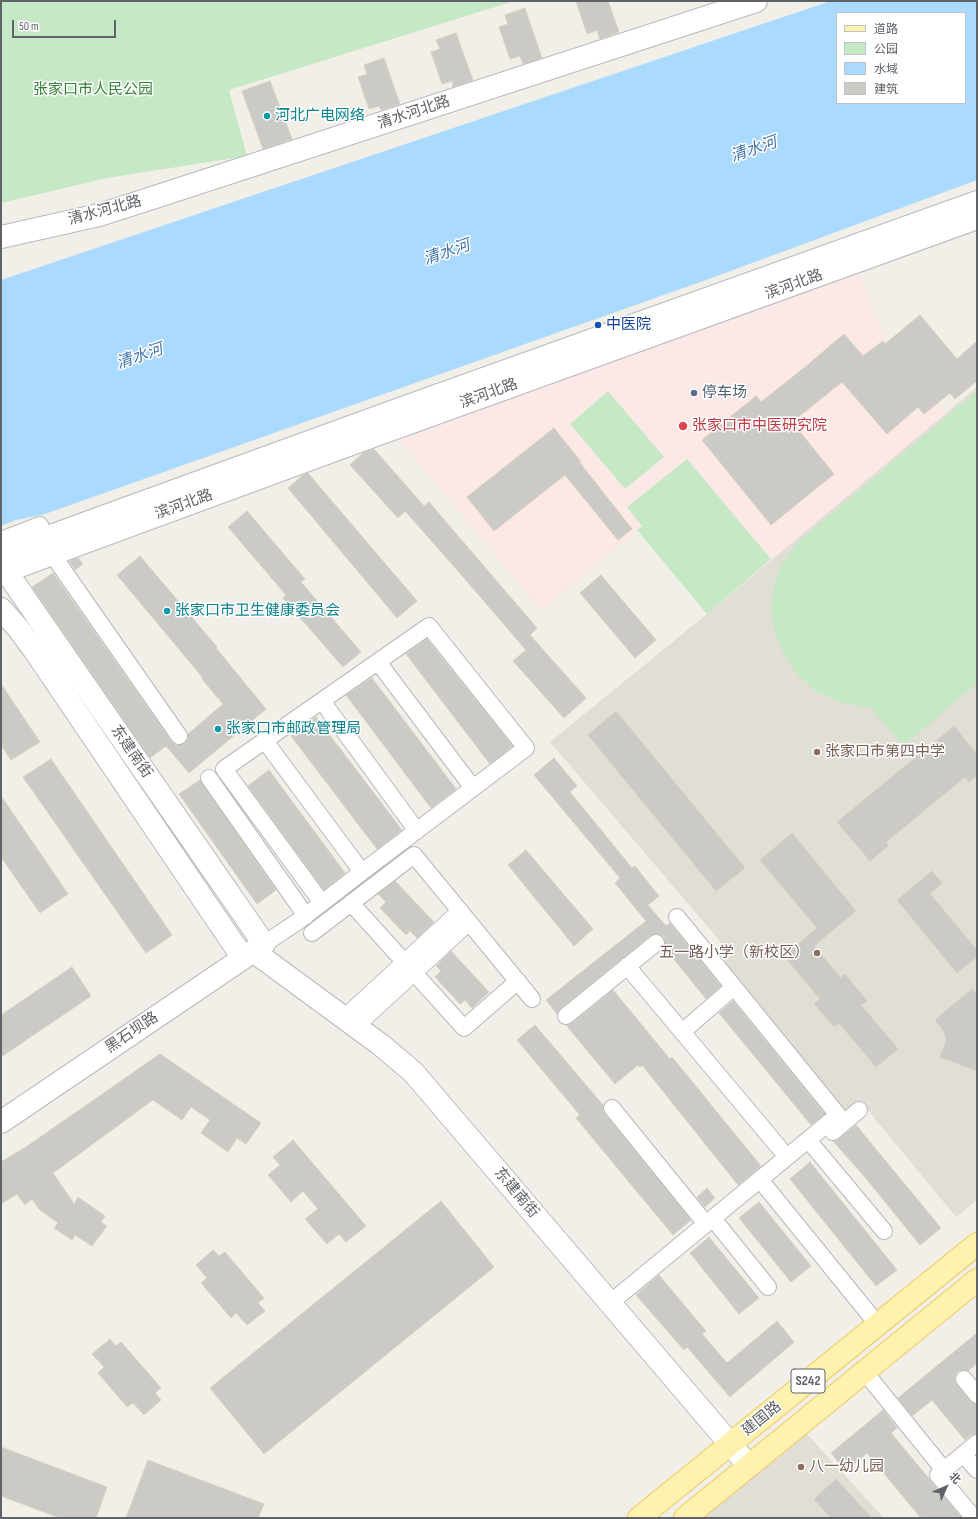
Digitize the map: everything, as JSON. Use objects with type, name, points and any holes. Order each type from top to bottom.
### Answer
[{"type":"main road","name":"建国路","points":[[639,1518],[977,1244]]},
{"type":"main road","name":"建国路","points":[[685,1518],[977,1280]]},
{"type":"street","name":"清水河北路","points":[[1,237],[99,215],[149,200],[756,1]]},
{"type":"street","name":"滨河北路","points":[[2,564],[46,539],[394,411],[974,214]]},
{"type":"street","points":[[1,540],[46,539],[179,736]]},
{"type":"street","name":"东建南街","points":[[2,564],[253,951]]},
{"type":"street","name":"东建南街","points":[[1,608],[35,651],[253,951],[381,1045],[413,1072],[749,1466]]},
{"type":"street","points":[[253,951],[306,916],[526,748],[429,626],[224,769],[322,903]]},
{"type":"street","points":[[378,662],[473,788]]},
{"type":"street","points":[[322,701],[417,831]]},
{"type":"street","points":[[265,741],[362,872]]},
{"type":"street","points":[[209,778],[306,916]]},
{"type":"street","points":[[312,933],[414,855],[532,999]]},
{"type":"street","points":[[351,903],[464,1028],[518,981]]},
{"type":"street","points":[[350,1022],[464,917]]},
{"type":"street","points":[[663,1271],[787,1157],[838,1115],[677,917]]},
{"type":"street","points":[[566,1016],[656,943]]},
{"type":"street","name":"黑石坝路","points":[[1,1122],[253,951]]},
{"type":"street","points":[[627,966],[787,1157]]},
{"type":"street","points":[[682,1032],[734,988]]},
{"type":"street","points":[[612,1108],[712,1225],[768,1286]]},
{"type":"street","points":[[610,1303],[712,1225],[766,1187],[859,1110]]},
{"type":"street","points":[[814,1147],[884,1231]]},
{"type":"street","points":[[766,1187],[878,1325]]},
{"type":"street","points":[[864,1371],[944,1470]]},
{"type":"street","points":[[964,1379],[977,1395]]},
{"type":"street","points":[[974,1518],[938,1475],[977,1442]]},
{"type":"street","points":[[963,1454],[977,1470]]},
{"type":"shaded area","name":"张家口市中医研究院","points":[[856,265],[885,340],[946,413],[707,614],[637,530],[541,610],[400,440]]},
{"type":"shaded area","name":"张家口市第四中学","points":[[977,387],[977,1200],[956,1217],[861,1102],[846,1113],[727,966],[719,940],[550,742],[707,614]]},
{"type":"shaded area","name":"八一幼儿园","points":[[806,1433],[884,1518],[703,1518]]},
{"type":"green space","name":"张家口市人民公园","points":[[1,1],[514,1],[229,90],[247,156],[107,178],[1,203]]},
{"type":"green space","points":[[608,391],[664,457],[625,489],[570,424]]},
{"type":"green space","points":[[977,391],[977,683],[903,746],[871,707],[840,702],[818,693],[799,676],[785,657],[775,632],[771,609],[774,585],[783,562],[798,542]]},
{"type":"green space","points":[[687,459],[771,559],[707,614],[637,530],[642,526],[627,507]]},
{"type":"water","name":"清水河","points":[[831,1],[977,1],[977,180],[706,280],[45,514],[16,520],[1,526],[1,280]]},
{"type":"building","points":[[576,1],[608,1],[619,32],[600,39],[597,30],[587,34]]},
{"type":"building","points":[[525,8],[542,58],[523,64],[520,56],[510,59],[499,27],[508,24],[505,15]]},
{"type":"building","points":[[456,33],[473,80],[453,87],[452,81],[442,84],[431,52],[440,49],[436,40]]},
{"type":"building","points":[[384,58],[400,104],[381,110],[379,106],[369,109],[358,77],[367,74],[364,65]]},
{"type":"building","name":"河北广电网络","points":[[270,81],[292,139],[263,149],[242,91]]},
{"type":"building","points":[[920,315],[957,359],[977,341],[977,381],[955,399],[950,393],[924,414],[918,407],[887,434],[842,382],[792,422],[834,474],[771,525],[702,440],[756,396],[761,402],[844,334],[863,356],[883,341],[885,344]]},
{"type":"building","points":[[554,428],[632,529],[618,540],[565,475],[494,531],[467,497]]},
{"type":"building","points":[[374,449],[424,506],[429,502],[537,628],[530,635],[586,698],[564,718],[513,661],[526,650],[405,511],[398,518],[350,465],[363,453]]},
{"type":"building","points":[[308,473],[417,601],[397,618],[288,488],[303,475]]},
{"type":"building","points":[[247,511],[305,579],[301,582],[361,652],[343,667],[283,598],[286,595],[228,527]]},
{"type":"building","points":[[140,556],[217,647],[216,648],[266,709],[189,773],[166,746],[150,758],[32,587],[53,573],[171,741],[175,745],[185,744],[188,734],[223,704],[117,575]]},
{"type":"building","points":[[78,558],[83,564],[75,570],[69,561]]},
{"type":"building","points":[[601,575],[656,640],[635,658],[580,593]]},
{"type":"building","points":[[427,639],[513,746],[490,764],[406,654]]},
{"type":"building","points":[[372,678],[456,789],[431,808],[346,695]]},
{"type":"building","points":[[1,684],[40,742],[11,760],[1,745]]},
{"type":"building","points":[[616,711],[745,868],[716,891],[588,735]]},
{"type":"building","points":[[316,717],[402,830],[377,849],[291,736]]},
{"type":"building","points":[[954,726],[977,754],[977,776],[969,782],[965,777],[886,842],[889,845],[870,861],[837,822]]},
{"type":"building","points":[[554,758],[577,786],[570,792],[632,868],[635,866],[659,896],[648,905],[666,926],[670,923],[721,986],[706,999],[664,947],[664,937],[660,934],[655,934],[650,936],[560,1009],[557,1014],[546,1000],[646,921],[615,883],[620,878],[534,775]]},
{"type":"building","points":[[51,759],[172,935],[146,953],[23,777]]},
{"type":"building","points":[[269,770],[345,873],[324,890],[248,786]]},
{"type":"building","points":[[200,780],[276,890],[257,904],[179,794]]},
{"type":"building","points":[[1,796],[68,894],[40,913],[1,857]]},
{"type":"building","points":[[792,833],[856,911],[814,946],[841,978],[845,974],[867,1001],[861,1005],[898,1049],[876,1067],[839,1023],[834,1027],[814,1004],[820,999],[784,956],[817,928],[760,860]]},
{"type":"building","points":[[526,850],[593,929],[574,946],[508,865]]},
{"type":"building","points":[[932,871],[942,883],[930,894],[977,950],[977,957],[957,973],[897,900]]},
{"type":"building","points":[[395,881],[434,922],[417,938],[410,931],[406,935],[380,908],[386,902],[378,894]]},
{"type":"building","points":[[451,951],[489,992],[472,1008],[465,1000],[460,1004],[435,977],[441,971],[436,966]]},
{"type":"building","points":[[72,967],[91,996],[1,1057],[1,1015]]},
{"type":"building","points":[[972,989],[977,995],[977,1071],[940,1057],[946,1041],[944,1032],[935,1020]]},
{"type":"building","points":[[613,990],[670,1059],[672,1057],[761,1166],[738,1185],[642,1065],[640,1067],[638,1065],[615,1084],[566,1025],[572,1023]]},
{"type":"building","points":[[733,1001],[825,1114],[811,1125],[719,1013]]},
{"type":"building","points":[[535,1025],[603,1105],[605,1114],[691,1220],[673,1235],[576,1118],[580,1115],[517,1040]]},
{"type":"building","points":[[160,1054],[261,1123],[246,1144],[237,1138],[228,1152],[201,1133],[210,1120],[191,1107],[182,1120],[153,1100],[53,1173],[74,1204],[78,1197],[105,1216],[101,1222],[107,1226],[92,1246],[75,1235],[72,1240],[54,1228],[58,1223],[39,1209],[32,1199],[25,1205],[17,1194],[1,1204],[1,1162],[26,1147]]},
{"type":"building","points":[[856,1125],[941,1228],[920,1245],[864,1176],[833,1141],[839,1139]]},
{"type":"building","points":[[293,1140],[366,1226],[346,1242],[339,1234],[327,1244],[305,1219],[318,1209],[303,1191],[291,1202],[268,1175],[280,1165],[273,1157]]},
{"type":"building","points":[[810,1162],[897,1270],[876,1286],[790,1179]]},
{"type":"building","points":[[707,1188],[715,1198],[705,1207],[697,1197]]},
{"type":"building","points":[[441,1201],[494,1267],[264,1454],[210,1388]]},
{"type":"building","points":[[759,1202],[811,1266],[791,1282],[739,1218]]},
{"type":"building","points":[[709,1237],[759,1298],[739,1314],[690,1253]]},
{"type":"building","points":[[213,1250],[219,1256],[225,1252],[264,1298],[258,1303],[265,1311],[247,1325],[236,1313],[231,1318],[201,1283],[207,1278],[196,1265]]},
{"type":"building","points":[[659,1275],[706,1331],[702,1334],[727,1363],[777,1321],[794,1342],[730,1397],[687,1347],[684,1350],[636,1295]]},
{"type":"building","points":[[977,1333],[977,1363],[968,1371],[958,1371],[955,1376],[957,1385],[970,1401],[977,1404],[977,1434],[971,1435],[965,1440],[932,1400],[912,1416],[898,1398]]},
{"type":"building","points":[[110,1339],[116,1346],[121,1342],[161,1388],[155,1393],[161,1400],[144,1415],[133,1403],[127,1407],[98,1373],[104,1367],[92,1354]]},
{"type":"building","points":[[883,1410],[897,1428],[891,1433],[962,1518],[921,1518],[867,1453],[846,1471],[831,1453]]},
{"type":"building","points":[[1,1447],[107,1487],[96,1518],[60,1518],[1,1496]]},
{"type":"building","points":[[148,1460],[264,1504],[258,1518],[126,1518]]},
{"type":"building","points":[[836,1479],[872,1518],[831,1518],[814,1499]]},
{"type":"place","name":"河北广电网络","points":[[267,116]]},
{"type":"place","name":"中医院","points":[[598,325]]},
{"type":"place","name":"停车场","points":[[694,393]]},
{"type":"place","name":"张家口市中医研究院","points":[[683,426]]},
{"type":"place","name":"张家口市卫生健康委员会","points":[[167,611]]},
{"type":"place","name":"张家口市邮政管理局","points":[[218,729]]},
{"type":"place","name":"张家口市第四中学","points":[[817,752]]},
{"type":"place","name":"五一路小学（新校区）","points":[[817,953]]},
{"type":"place","name":"八一幼儿园","points":[[801,1467]]}]
